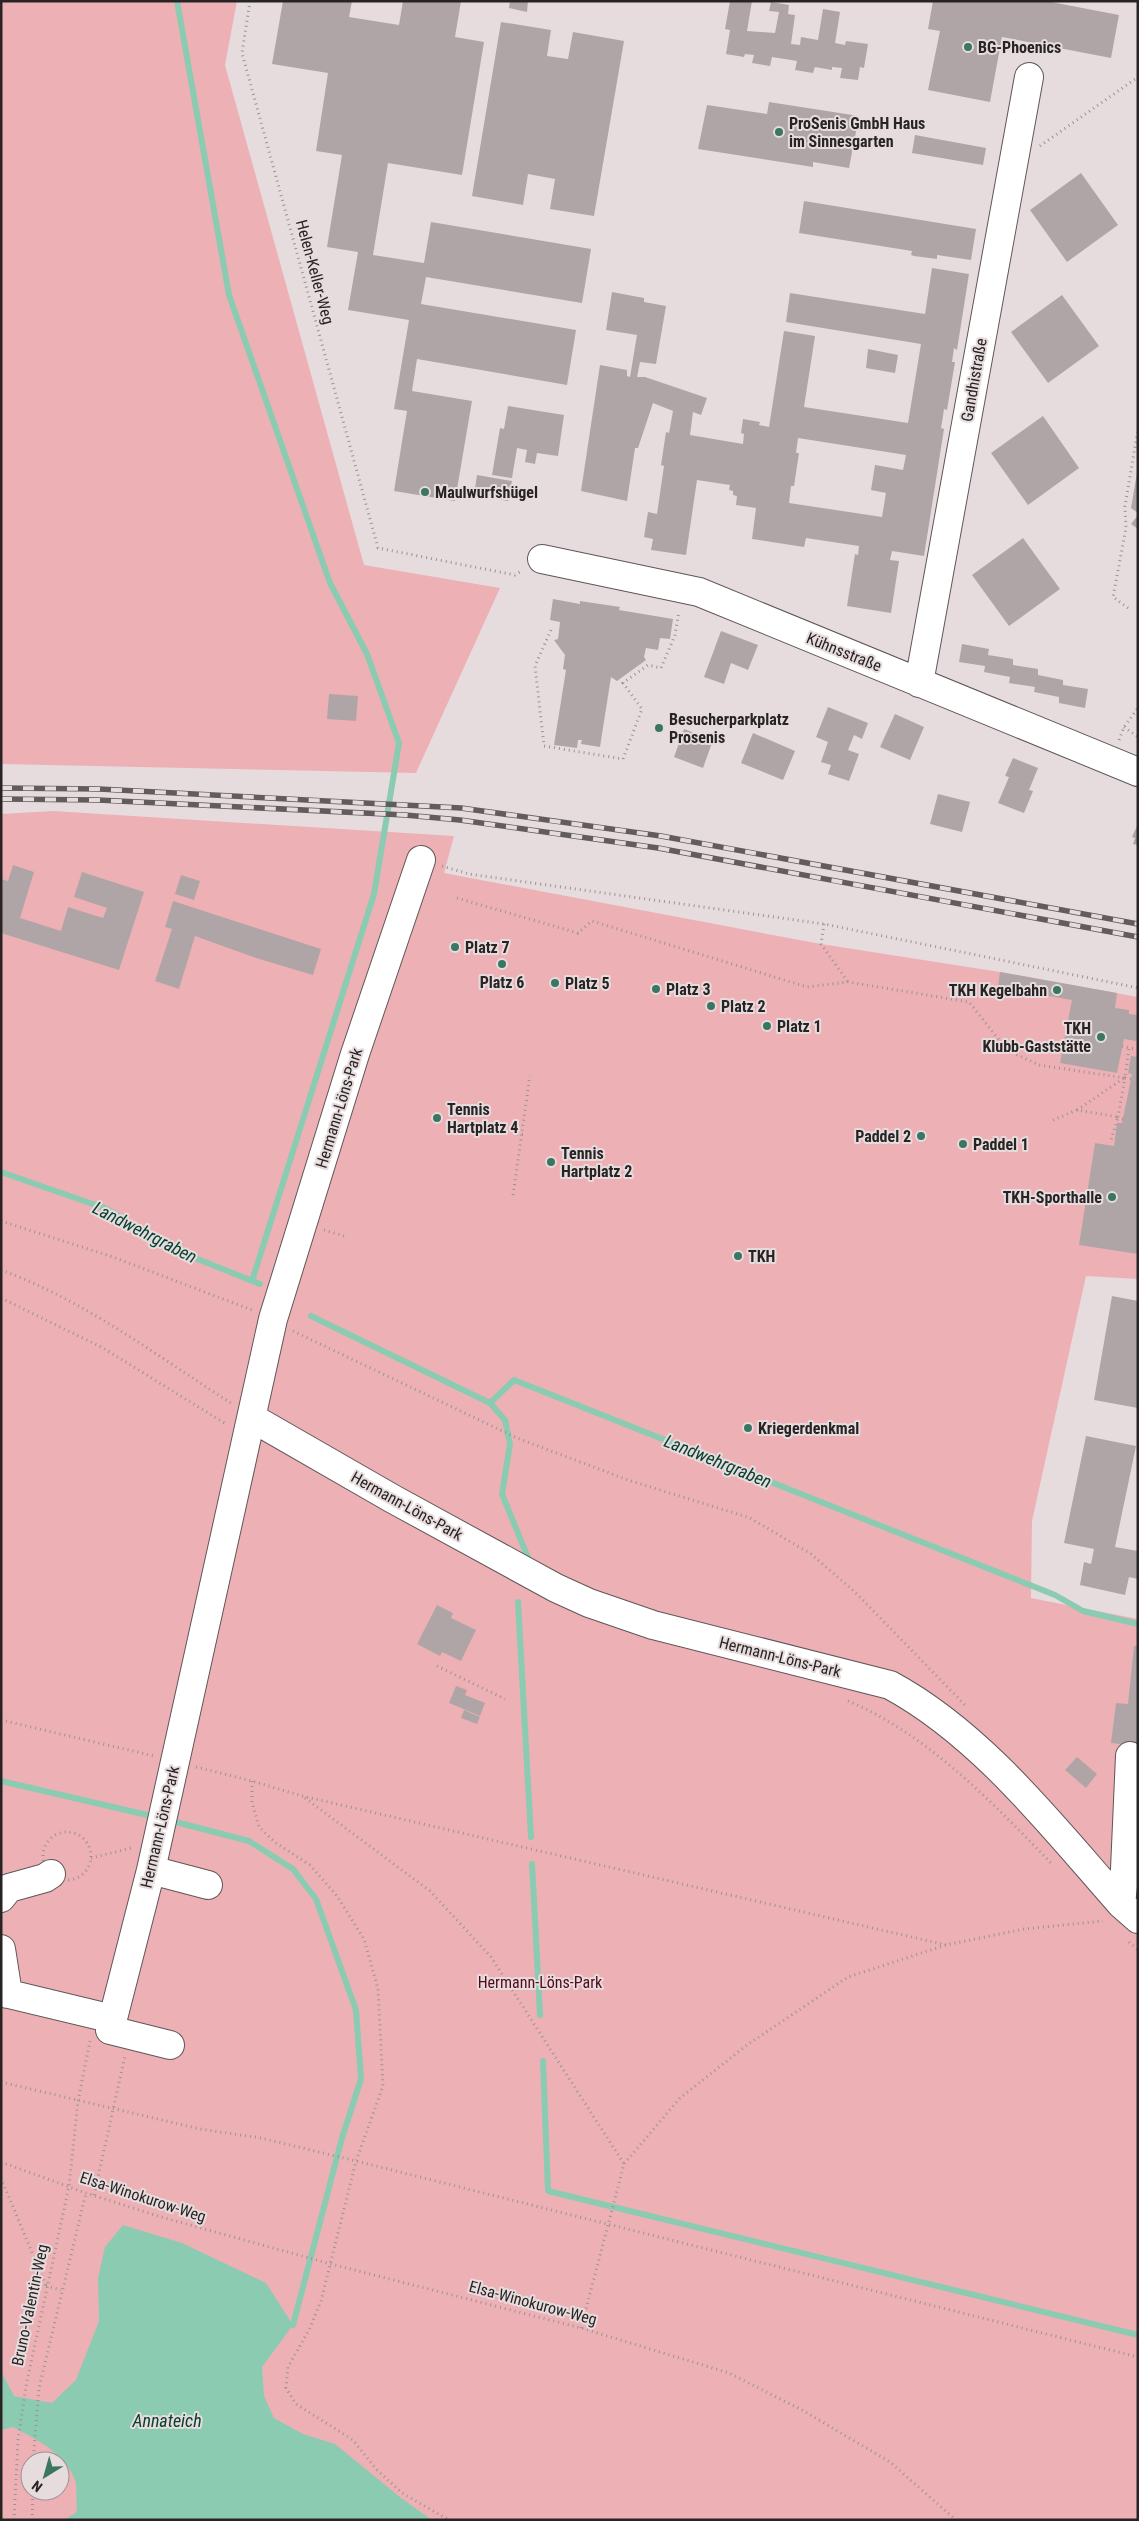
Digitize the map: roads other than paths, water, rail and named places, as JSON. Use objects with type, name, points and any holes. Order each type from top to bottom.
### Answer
[{"type":"street","name":"Gandhistraße","points":[[919,682],[1029,77]]},
{"type":"street","name":"Kühnsstraße","points":[[542,559],[700,592],[1138,772]]},
{"type":"street","name":"Hermann-Löns-Park","points":[[106,2022],[151,1870],[163,1819],[191,1766],[250,1428],[276,1310],[355,1054],[429,862]]},
{"type":"street","name":"Hermann-Löns-Park","points":[[250,1428],[393,1499],[556,1588],[589,1603],[653,1624],[890,1685],[917,1700],[942,1717],[1001,1772],[1121,1918]]},
{"type":"street","points":[[1121,1918],[1130,1756]]},
{"type":"street","points":[[151,1870],[208,1885]]},
{"type":"street","points":[[1,1898],[9,1888],[45,1878],[51,1874]]},
{"type":"street","points":[[1,1949],[5,1993],[106,2022],[170,2045]]},
{"type":"water","name":"Annateich","points":[[123,2225],[182,2243],[266,2283],[293,2325],[262,2367],[264,2396],[274,2418],[303,2434],[335,2444],[401,2498],[432,2520],[64,2520],[77,2512],[76,2484],[70,2470],[70,2451],[52,2451],[42,2443],[13,2427],[1,2430],[1,2371],[14,2396],[52,2403],[76,2380],[99,2321],[98,2278],[105,2247]]},
{"type":"waterway","points":[[177,1],[229,295],[330,583],[367,654],[399,743],[374,894],[252,1281]]},
{"type":"waterway","name":"Landwehrgraben","points":[[1,1172],[107,1209],[185,1254],[260,1284]]},
{"type":"waterway","name":"Landwehrgraben","points":[[311,1316],[490,1403],[514,1380],[1055,1595],[1083,1611],[1138,1624]]},
{"type":"waterway","points":[[490,1403],[505,1420],[510,1444],[502,1494],[529,1560]]},
{"type":"waterway","points":[[518,1602],[531,1837]]},
{"type":"waterway","points":[[1,1781],[156,1817]]},
{"type":"waterway","points":[[168,1820],[249,1841],[293,1869],[316,1899],[356,2010],[361,2079],[342,2138],[293,2325]]},
{"type":"waterway","points":[[532,1864],[540,2015]]},
{"type":"waterway","points":[[543,2061],[548,2191],[1138,2335]]},
{"type":"railway","points":[[1,788],[99,789],[461,808],[661,836],[1138,924]]},
{"type":"railway","points":[[1,799],[98,800],[405,815],[460,820],[658,848],[1138,937]]},
{"type":"place","name":"BG-Phoenics","points":[[968,47]]},
{"type":"place","name":"ProSenis GmbH Haus im Sinnesgarten","points":[[779,132]]},
{"type":"place","name":"Maulwurfshügel","points":[[425,492]]},
{"type":"place","name":"Besucherparkplatz Prosenis","points":[[659,728]]},
{"type":"place","name":"Platz 7","points":[[455,947]]},
{"type":"place","name":"Platz 6","points":[[502,964]]},
{"type":"place","name":"Platz 5","points":[[555,983]]},
{"type":"place","name":"Platz 3","points":[[656,989]]},
{"type":"place","name":"TKH Kegelbahn","points":[[1057,990]]},
{"type":"place","name":"Platz 2","points":[[711,1006]]},
{"type":"place","name":"Platz 1","points":[[767,1026]]},
{"type":"place","name":"TKH Klubb-Gaststätte","points":[[1101,1037]]},
{"type":"place","name":"Tennis Hartplatz 4","points":[[437,1118]]},
{"type":"place","name":"Paddel 2","points":[[921,1136]]},
{"type":"place","name":"Paddel 1","points":[[963,1144]]},
{"type":"place","name":"Tennis Hartplatz 2","points":[[551,1162]]},
{"type":"place","name":"TKH-Sporthalle","points":[[1112,1197]]},
{"type":"place","name":"TKH","points":[[738,1256]]},
{"type":"place","name":"Kriegerdenkmal","points":[[748,1428]]}]
